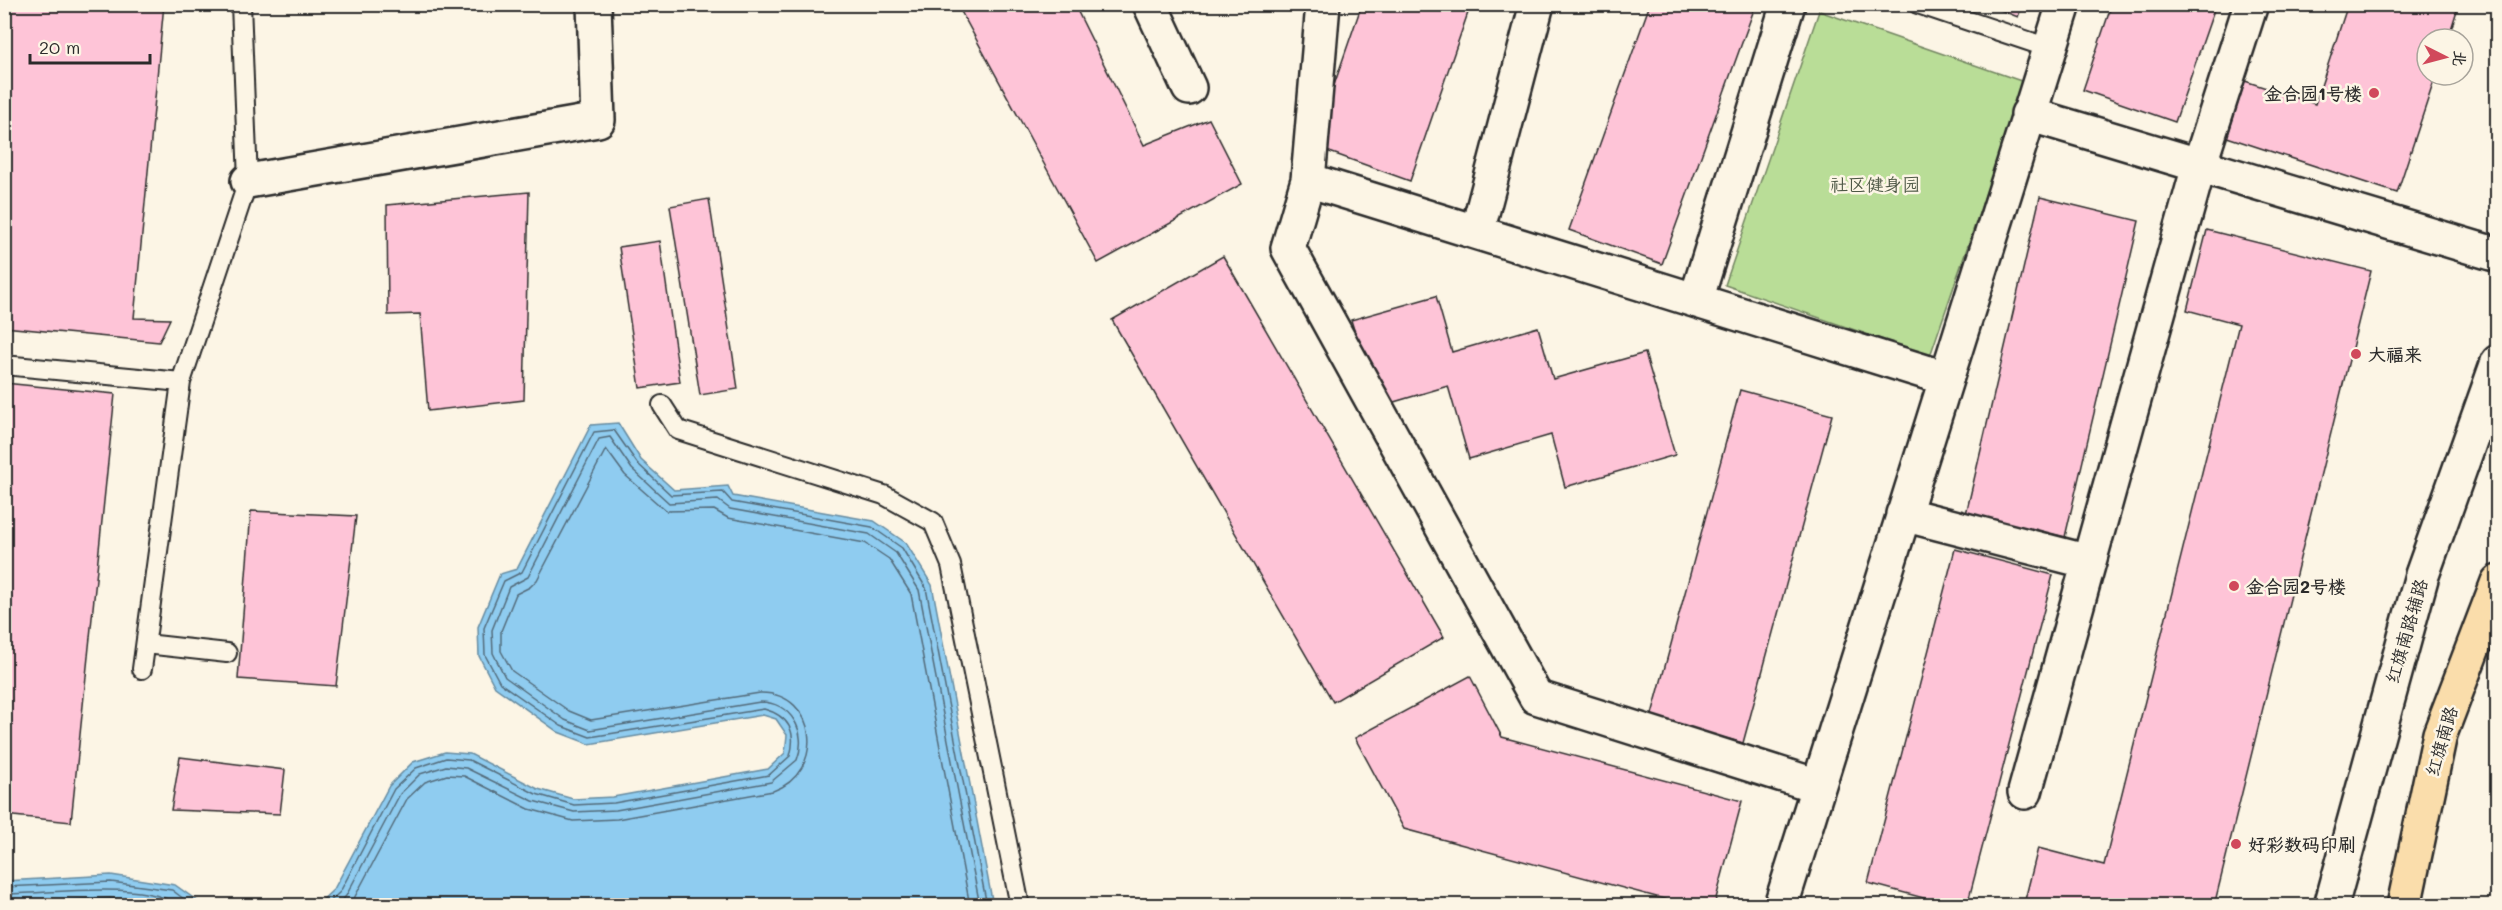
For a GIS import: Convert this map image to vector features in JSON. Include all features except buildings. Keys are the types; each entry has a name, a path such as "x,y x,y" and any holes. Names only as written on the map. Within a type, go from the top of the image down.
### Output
{"highway":[{"name":"红旗南路","path":"2404,906 2440,734 2498,582"}],"street":[{"path":"248,181 598,120 594,4"},
{"path":"1150,4 1189,88"},
{"path":"1323,4 1308,180 1288,248 1536,698 1818,786"},
{"path":"1477,232 1537,4"},
{"path":"1696,300 1788,4"},
{"path":"1782,902 2064,4"},
{"path":"2025,792 2199,166 2251,4"},
{"path":"2028,114 2498,255"},
{"path":"1308,180 1945,378"},
{"name":"红旗南路辅路","path":"2331,906 2422,575 2498,362"},
{"path":"1903,514 2089,562"}],"lane":[{"path":"142,669 180,382 248,181 242,4"},
{"path":"1918,4 2049,48"},
{"path":"4,365 180,382"},
{"path":"662,405 678,430 884,495 933,522 951,565 1020,906"},
{"path":"146,644 227,653"}],"green space":[{"name":"社区健身园","path":"1819,11 2024,82 1930,356 1725,285"}],"water":[{"path":"618,423 641,460 674,490 728,486 733,496 874,521 906,543 932,585 993,905 317,905 334,889 389,786 413,762 445,752 470,754 538,789 573,799 613,797 768,769 785,753 787,735 776,719 763,715 589,744 558,732 495,687 479,656 478,627 500,574 517,569 591,425"},
{"path":"111,875 175,885 203,905 5,905 5,881"}],"place":[{"name":"金合园1号楼","path":"2374,93"},
{"name":"大福来","path":"2356,354"},
{"name":"金合园2号楼","path":"2234,586"},
{"name":"好彩数码印刷","path":"2236,844"}]}
